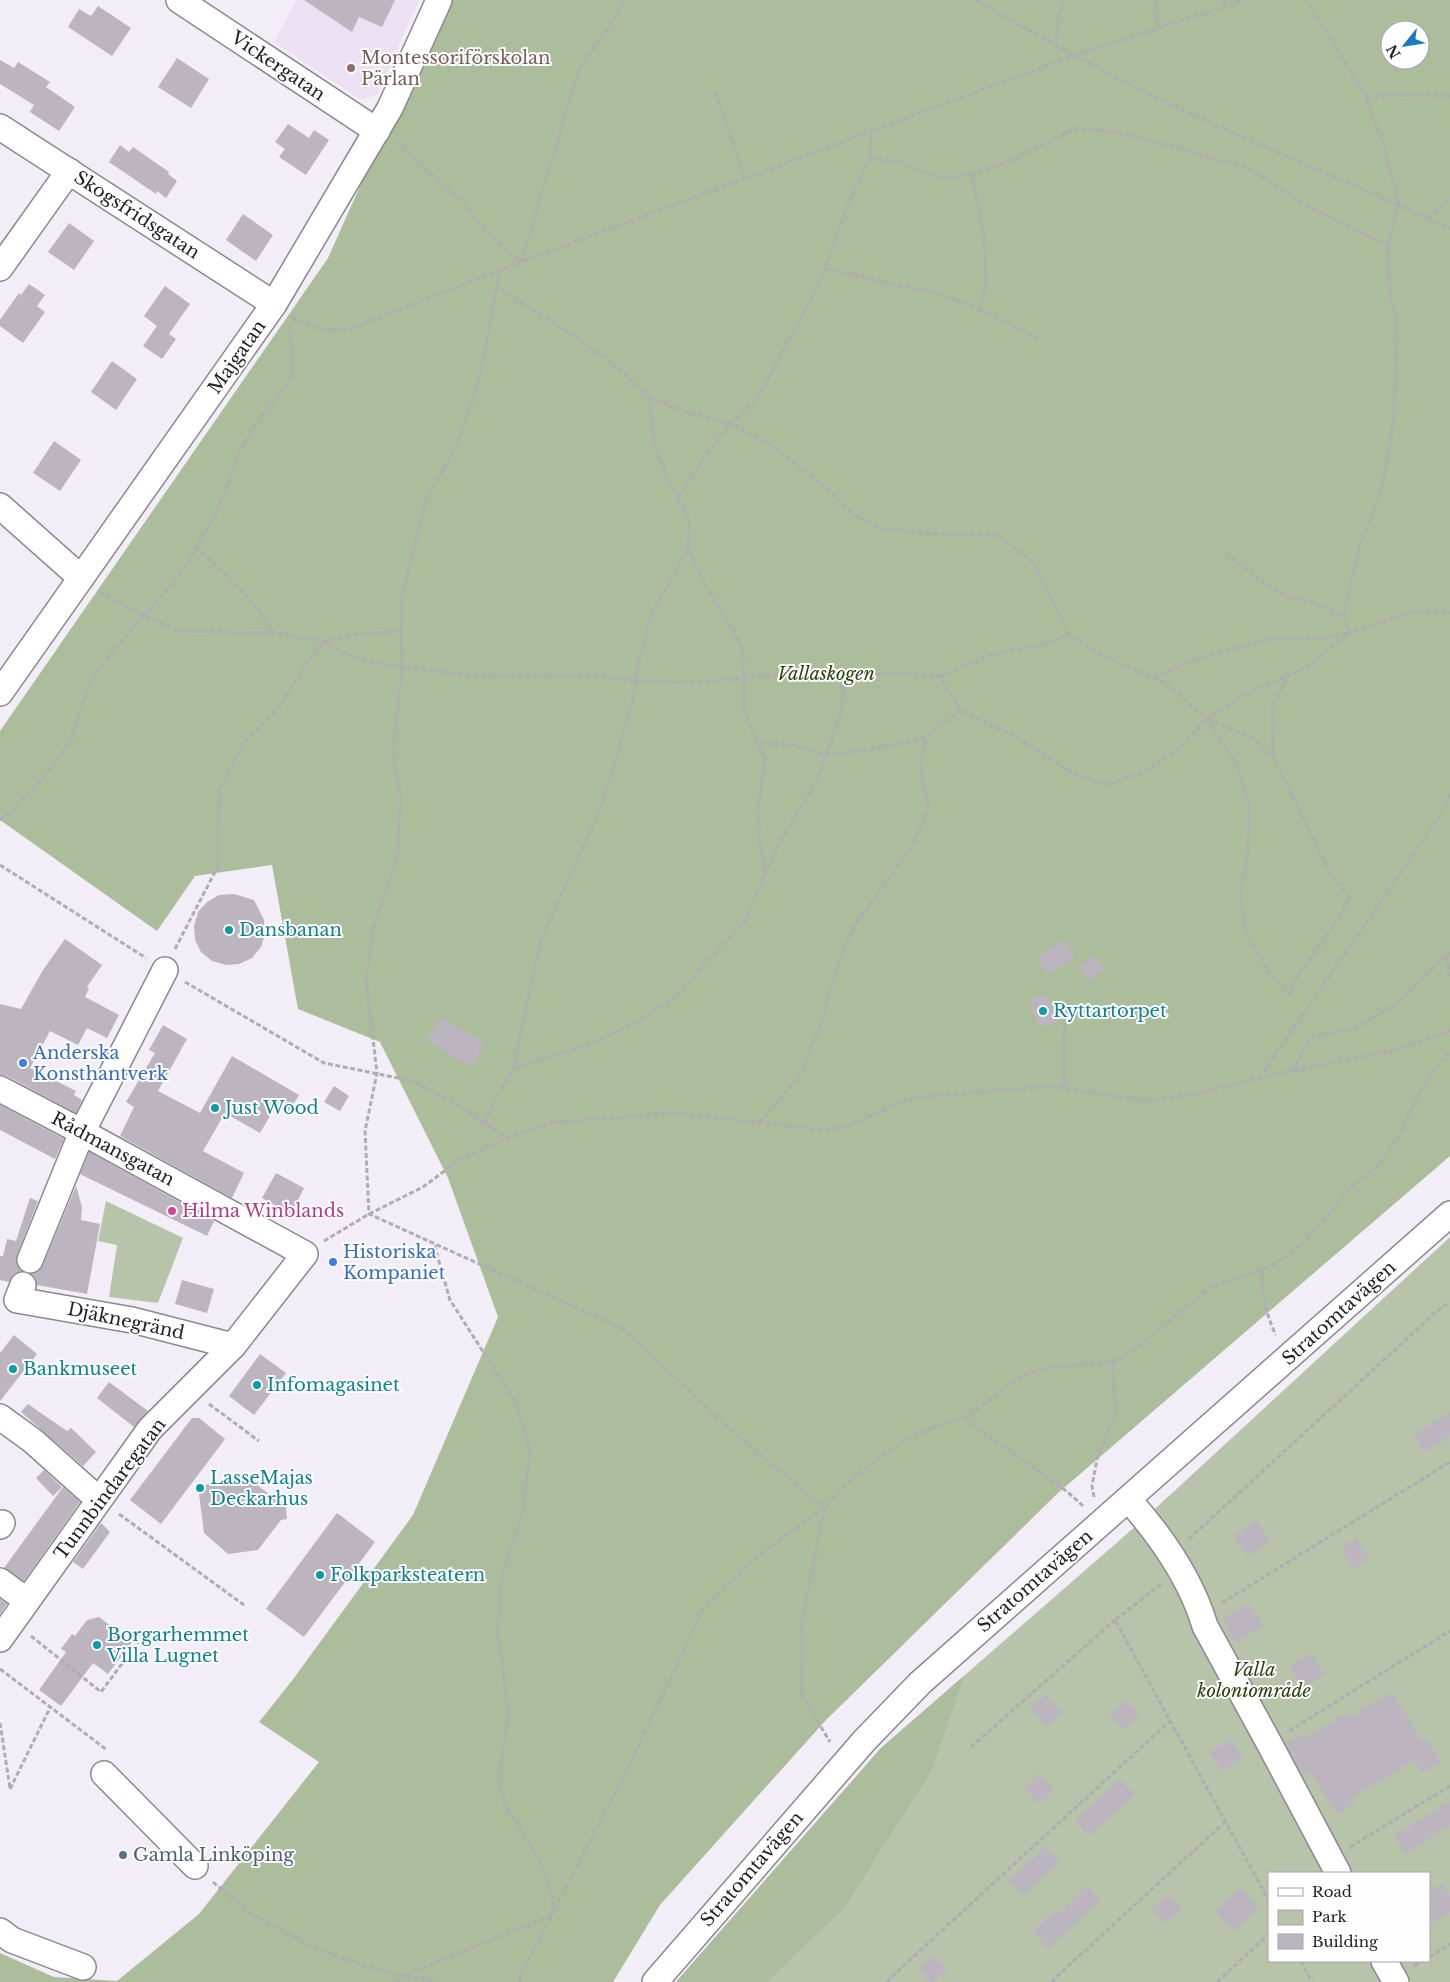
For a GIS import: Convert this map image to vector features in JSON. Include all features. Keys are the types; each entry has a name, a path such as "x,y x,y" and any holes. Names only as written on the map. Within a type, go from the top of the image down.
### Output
{"street":[{"name":"Vickergatan","path":"179,0 386,136"},
{"name":"Majgatan","path":"0,693 88,584 386,136 390,108 439,0"},
{"name":"Skogsfridsgatan","path":"0,127 274,304"},
{"path":"0,268 69,171"},
{"path":"0,506 88,584"},
{"path":"30,1260 82,1132 165,970"},
{"name":"Rådmansgatan","path":"0,1089 305,1254"},
{"name":"Stratomtavägen","path":"655,1982 843,1764 920,1683 1450,1214"},
{"name":"Tunnbindaregatan","path":"6,1630 150,1430 233,1346 305,1254"},
{"name":"Djäknegränd","path":"20,1293 233,1346"},
{"path":"0,1417 33,1440 99,1500"},
{"path":"1128,1499 1145,1518 1176,1562 1202,1615 1205,1626 1270,1743 1334,1866"},
{"path":"0,1581 27,1601"},
{"path":"108,1763 194,1866"},
{"path":"0,1931 12,1940 83,1967"},
{"path":"1385,1962 1396,1982"}],"path":[{"path":"521,262 579,70 618,13 624,0"},
{"path":"976,0 1073,56 1210,123 1399,204 1450,229"},
{"path":"1056,47 1059,15 1064,0"},
{"path":"1156,0 1158,28"},
{"path":"1223,0 1227,6"},
{"path":"1227,6 1228,0"},
{"path":"0,820 46,775 71,739 91,680 182,572 218,510 241,449 264,412 284,390 292,374 290,317 322,330 347,330 521,262 1073,56 1245,0"},
{"path":"1307,0 1366,97 1384,146 1399,204 1388,246 1390,293 1397,324 1394,417 1382,487 1359,548 1343,616 1349,633"},
{"path":"715,92 745,178"},
{"path":"1366,97 1389,95 1450,96"},
{"path":"870,158 903,163 941,178 972,174 1013,160 1076,128 1126,134 1248,168 1307,206 1388,246"},
{"path":"678,499 705,456 730,424 756,401 819,284 854,190 870,158 871,132"},
{"path":"386,136 464,203 490,236 521,262"},
{"path":"972,174 984,236 986,285 980,309"},
{"path":"1428,218 1450,198"},
{"path":"825,269 940,294 980,309 1042,340"},
{"path":"369,1214 365,1131 378,1073 366,980 374,926 397,861 401,797 395,770 394,745 402,668 402,596 426,499 456,449 479,382 500,270"},
{"path":"497,287 583,342 620,369 649,397 683,411 730,424 767,442 828,489 854,515 884,529 918,533 997,535 1034,563 1069,635 1104,656 1166,683 1206,719 1238,766 1249,806 1248,852 1240,895 1246,932 1268,971 1291,996 1295,980 1343,912 1349,898 1330,873 1273,756 1251,737 1206,719"},
{"path":"485,1123 494,1101 514,1068 541,940 603,802 623,737 638,664 651,615 688,550 689,520 668,480 654,441 649,397"},
{"path":"196,547 224,573 266,619 274,634"},
{"path":"688,550 704,583 742,647 744,712 765,758 758,811 760,844 766,876"},
{"path":"1226,553 1260,580 1286,596 1315,603 1343,616"},
{"path":"88,584 144,616 178,631 274,634 324,641 350,635 401,631"},
{"path":"1153,678 1215,653 1272,639 1316,639 1349,633 1406,614 1450,614"},
{"path":"940,677 960,710 1018,738 1069,771 1106,785 1148,771 1182,745 1206,719 1242,696 1308,666 1349,633"},
{"path":"324,641 340,651 364,661 402,668 420,668 478,677 591,675 636,681 689,683 794,672 844,677 896,673 940,677 989,655 1040,645 1069,635"},
{"path":"165,970 218,866 219,791 243,744 280,706 303,669 324,641"},
{"path":"1273,756 1273,704 1289,674"},
{"path":"514,1068 585,1046 630,1025 669,1002 744,922 778,846 818,781 841,714 844,677"},
{"path":"759,744 788,744 827,755 880,748 928,737 960,710"},
{"path":"760,1123 801,1073 823,1018 838,964 854,926 909,852 929,809 920,766 928,737"},
{"path":"1259,1078 1436,822 1450,794"},
{"path":"0,865 165,970 324,1063 413,1081 454,1103 507,1138"},
{"path":"1292,1071 1312,1037 1354,1029 1399,1002 1450,952"},
{"path":"1446,956 1450,976"},
{"path":"1064,1088 1064,1038 1067,1004"},
{"path":"305,1254 369,1214 423,1187 458,1160 507,1138 550,1123 672,1113 825,1130 851,1125 895,1104 921,1097 1048,1086 1147,1101 1194,1094 1259,1078 1394,1050 1450,1031"},
{"path":"520,1982 520,1976 628,1768 702,1611 759,1555 824,1508 852,1479 904,1440 965,1418 1022,1376 1046,1368 1112,1362 1133,1351 1209,1288 1273,1265 1304,1243 1351,1187 1376,1167 1399,1136 1422,1087 1450,1050"},
{"path":"369,1214 623,1329 738,1436 824,1508"},
{"path":"434,1243 450,1300 514,1400 530,1449 522,1516 502,1578 501,1587 497,1633 503,1666 508,1714 499,1780 505,1804 539,1860 553,1896 553,1915"},
{"path":"1262,1268 1262,1294 1268,1320 1287,1359"},
{"path":"971,1747 1115,1620 1437,1310 1445,1305 1450,1305"},
{"path":"1101,1523 1092,1486 1097,1459 1116,1412 1112,1362"},
{"path":"190,1389 259,1441"},
{"path":"965,1418 987,1437 1079,1502 1101,1523"},
{"path":"1202,1615 1450,1462"},
{"path":"99,1500 244,1605"},
{"path":"824,1508 802,1622 802,1695 843,1764"},
{"path":"1115,1620 1268,1899"},
{"path":"6,1630 101,1692 138,1642"},
{"path":"1270,1743 1450,1631"},
{"path":"0,1669 50,1708 108,1763"},
{"path":"0,1723 10,1789 50,1708"},
{"path":"886,1982 1171,1720"},
{"path":"0,1753 5,1757"},
{"path":"1334,1866 1450,1786"},
{"path":"1051,1982 1225,1822"},
{"path":"194,1866 247,1912 319,1950 384,1972 437,1982"},
{"path":"396,1982 402,1976 553,1915"},
{"path":"1217,1982 1268,1935"},
{"path":"1430,1956 1450,1944"},
{"path":"1302,1962 1312,1982"}],"shaded area":[{"name":"Montessoriförskolan Pärlan","path":"296,0 419,0 377,95 361,100 274,42"}],"green space":[{"name":"Vallaskogen","path":"443,0 1450,0 1450,1156 1058,1493 826,1720 660,1905 613,1982 0,1982 0,1953 54,1977 117,1981 199,1914 319,1762 259,1722 291,1682 413,1515 498,1317 448,1178 380,1042 298,1009 272,865 195,876 157,931 0,820 0,731 328,258"},
{"path":"106,1201 183,1238 158,1303 109,1297 117,1245 98,1241"},
{"name":"Valla koloniområde","path":"1450,1237 1450,1982 676,1982 881,1748 1145,1518"},
{"path":"964,1676 932,1770 844,1908 767,1982 676,1982 881,1748"}],"building":[{"path":"304,0 395,0 382,27 359,17 352,32"},
{"path":"98,6 131,28 112,56 68,27 79,9 91,16"},
{"path":"177,58 209,79 191,108 158,87"},
{"path":"0,60 14,68 18,62 50,82 46,87 75,107 59,131 30,112 34,105 0,84"},
{"path":"288,124 309,138 314,130 329,140 306,175 279,157 285,149 275,142"},
{"path":"120,145 129,152 133,147 169,172 168,174 177,181 166,198 157,191 156,194 109,162"},
{"path":"243,214 273,235 256,261 226,240"},
{"path":"69,223 94,241 74,270 48,252"},
{"path":"29,284 45,295 37,306 45,312 23,343 0,326 0,320 19,293 21,295"},
{"path":"165,286 190,304 169,334 176,339 162,359 143,346 157,326 144,316"},
{"path":"112,361 137,379 116,410 91,392"},
{"path":"54,441 81,460 60,491 33,473"},
{"name":"Dansbanan","path":"234,894 254,900 264,920 265,934 261,947 252,958 239,964 226,965 212,961 201,952 195,940 194,926 198,912 207,902 219,895"},
{"path":"65,939 102,965 87,987 89,988 85,997 119,1015 107,1038 87,1028 78,1045 50,1031 30,1068 76,1091 74,1095 82,1100 76,1113 7,1076 0,1075 0,1004 21,1009 43,970"},
{"path":"1062,939 1075,957 1048,975 1037,958"},
{"path":"1094,955 1105,970 1089,981 1078,967"},
{"name":"Ryttartorpet","path":"1047,994 1058,1023 1039,1027 1029,1000"},
{"path":"441,1017 485,1043 471,1067 427,1041"},
{"path":"163,1025 187,1039 158,1091 200,1113 232,1056 299,1095 289,1111 277,1104 260,1133 225,1113 203,1151 244,1173 232,1198 120,1136 134,1107 126,1102 155,1053 149,1050"},
{"path":"334,1086 349,1096 340,1111 324,1102"},
{"path":"0,1105 64,1139 55,1159 0,1130"},
{"path":"89,1152 214,1221 207,1236 80,1174"},
{"path":"276,1173 304,1188 291,1214 262,1198"},
{"path":"76,1186 82,1207 81,1220 100,1224 87,1294 37,1285 32,1274 38,1272 43,1265"},
{"path":"30,1198 38,1201 17,1255 16,1262 21,1271 14,1274 9,1282 0,1280 0,1256 3,1256 7,1239 16,1241"},
{"path":"182,1280 214,1289 207,1313 175,1304"},
{"name":"Bankmuseet","path":"14,1335 37,1354 0,1401 0,1353"},
{"name":"Infomagasinet","path":"260,1354 286,1373 254,1415 229,1396"},
{"path":"109,1382 148,1411 134,1427 97,1398"},
{"path":"28,1404 67,1431 71,1428 96,1452 83,1466 21,1412"},
{"path":"1450,1412 1450,1436 1424,1452 1413,1434"},
{"path":"192,1418 199,1418 225,1439 161,1524 130,1500"},
{"path":"44,1470 62,1487 53,1496 36,1478"},
{"path":"248,1478 278,1501 285,1500 287,1519 281,1520 258,1550 228,1554 204,1533 198,1486"},
{"path":"63,1487 80,1502 24,1581 4,1568"},
{"name":"Folkparksteatern","path":"337,1513 375,1542 304,1637 266,1609"},
{"path":"1257,1521 1270,1542 1247,1557 1234,1535"},
{"path":"101,1523 110,1532 83,1569 73,1562"},
{"path":"1356,1538 1369,1559 1353,1569 1343,1553 1343,1546"},
{"path":"0,1599 7,1604 0,1614"},
{"path":"1249,1603 1263,1626 1236,1643 1222,1620"},
{"name":"Borgarhemmet Villa Lugnet","path":"99,1617 132,1642 108,1674 93,1663 61,1706 39,1690 66,1652 61,1649 72,1634 75,1636 87,1620"},
{"path":"1312,1654 1325,1675 1302,1688 1289,1667"},
{"path":"1392,1692 1423,1742 1427,1739 1441,1762 1422,1773 1414,1760 1352,1798 1355,1803 1337,1814 1310,1772 1303,1776 1286,1744 1302,1734 1305,1738 1346,1713 1349,1718"},
{"path":"1045,1694 1062,1712 1047,1727 1030,1708"},
{"path":"1126,1700 1140,1715 1124,1730 1110,1715"},
{"path":"1230,1739 1243,1758 1222,1771 1209,1752"},
{"path":"1039,1774 1054,1790 1039,1804 1024,1788"},
{"path":"1120,1779 1135,1794 1089,1836 1075,1821"},
{"path":"1450,1801 1450,1826 1405,1854 1394,1836"},
{"path":"1045,1847 1060,1862 1024,1895 1009,1880"},
{"path":"1442,1883 1450,1896 1450,1912 1430,1924 1430,1890"},
{"path":"1087,1886 1100,1901 1048,1949 1033,1932 1055,1911 1058,1914"},
{"path":"1240,1888 1259,1908 1234,1932 1215,1911"},
{"path":"1168,1894 1182,1909 1165,1924 1151,1909"},
{"path":"934,1955 948,1969 934,1982 931,1982 919,1969"}],"place":[{"name":"Montessoriförskolan Pärlan","path":"351,68"},
{"name":"Dansbanan","path":"229,930"},
{"name":"Ryttartorpet","path":"1043,1011"},
{"name":"Anderska Konsthantverk","path":"23,1063"},
{"name":"Just Wood","path":"215,1108"},
{"name":"Hilma Winblands","path":"172,1211"},
{"name":"Historiska Kompaniet","path":"333,1262"},
{"name":"Bankmuseet","path":"13,1369"},
{"name":"Infomagasinet","path":"257,1385"},
{"name":"LasseMajas Deckarhus","path":"200,1488"},
{"name":"Folkparksteatern","path":"320,1575"},
{"name":"Borgarhemmet Villa Lugnet","path":"97,1645"},
{"name":"Gamla Linköping","path":"123,1855"}]}
